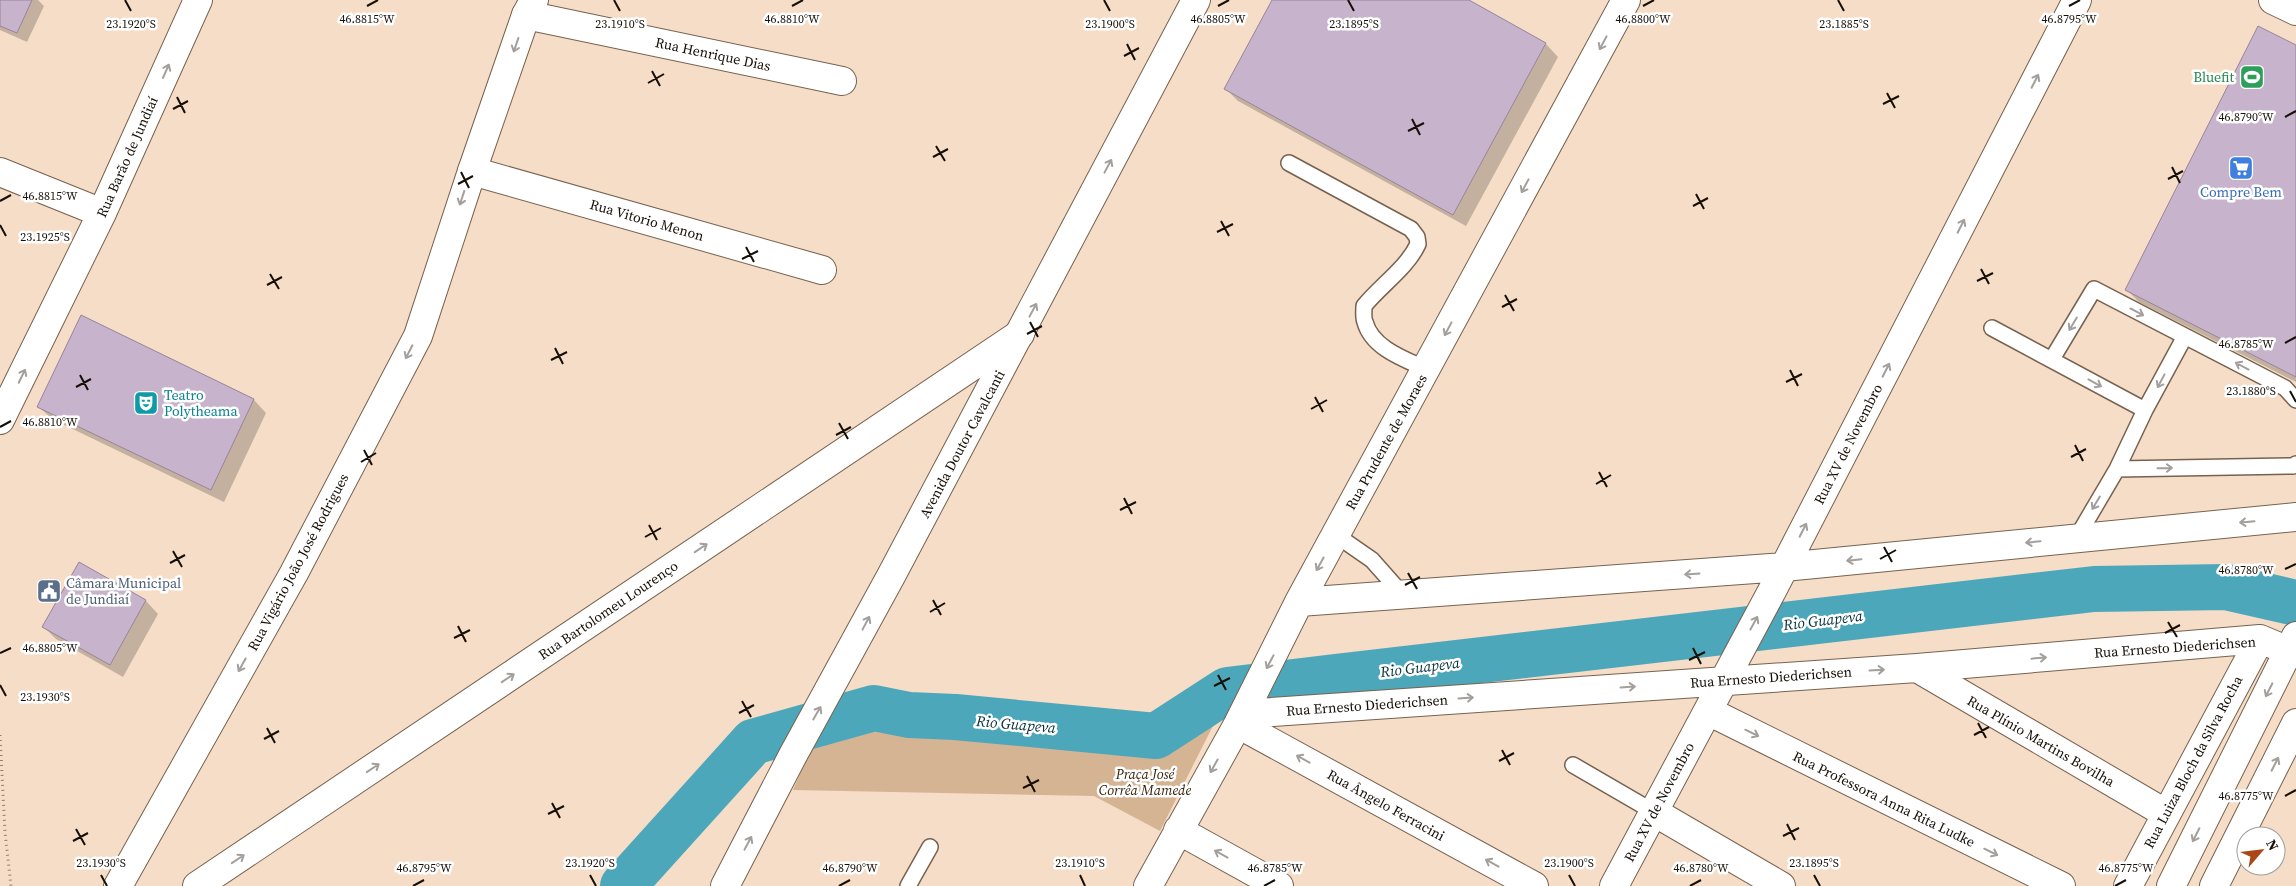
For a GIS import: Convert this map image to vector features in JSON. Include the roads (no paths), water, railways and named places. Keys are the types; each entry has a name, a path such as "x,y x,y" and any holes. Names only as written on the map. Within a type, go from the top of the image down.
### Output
{"street":[{"name":"Rua Barão de Jundiaí","path":"0,420 102,213 198,0"},
{"name":"Avenida Doutor Cavalcanti","path":"725,886 1196,0"},
{"name":"Rua Prudente de Moraes","path":"1148,886 1287,630 1299,602 1626,0"},
{"name":"Rua XV de Novembro","path":"1614,886 1779,578 2077,0"},
{"path":"2273,0 2296,11"},
{"name":"Rua Henrique Dias","path":"530,8 842,81"},
{"name":"Rua Vigário João José Rodrigues","path":"118,886 294,573 418,336 472,171 530,8"},
{"name":"Rua Vitorio Menon","path":"472,171 822,270"},
{"path":"0,172 102,213"},
{"name":"Rua Bartolomeu Lourenço","path":"197,886 1020,334"},
{"path":"1299,602 1403,594 1779,578 2076,537 2296,517"},
{"name":"Rua Ernesto Diederichsen","path":"1244,710 1730,669 1916,668 2260,639 2293,647"},
{"name":"Rua Luiza Bloch da Silva Rocha","path":"2128,886 2165,813 2260,639"},
{"path":"2171,886 2293,647"},
{"name":"Rua Plínio Martins Bovilha","path":"1916,668 2165,813"},
{"name":"Rua Ângelo Ferracini","path":"1244,710 1534,886"},
{"name":"Rua Professora Anna Rita Ludke","path":"1708,711 2061,886"},
{"path":"2214,886 2296,724"},
{"path":"1654,812 1781,886"},
{"path":"1178,830 1279,886"}],"lane":[{"path":"1289,164 1411,230 1417,237 1418,244 1414,252 1364,306 1365,322 1376,341 1394,354 1426,369"},
{"path":"2052,359 2094,289 2184,338 2285,388 2296,400"},
{"path":"1992,328 2145,410"},
{"path":"2076,537 2117,469 2145,410 2184,338"},
{"path":"2117,469 2292,466 2296,464"},
{"path":"1336,535 1372,560 1403,594"},
{"path":"1573,765 1654,812"},
{"path":"908,886 930,847"}],"waterway":[{"name":"Rio Guapeva","path":"623,886 753,742 874,708 909,715 955,717 1156,736 1227,690 1335,677 2094,589 2226,587 2296,603"}],"place":[{"name":"Bluefit","path":"2252,77"},
{"name":"Compre Bem","path":"2241,168"},
{"name":"Teatro Polytheama","path":"146,403"},
{"name":"Câmara Municipal de Jundiaí","path":"49,591"}],"park label":[{"name":"Praça José Corrêa Mamede","path":"1145,782"}]}
